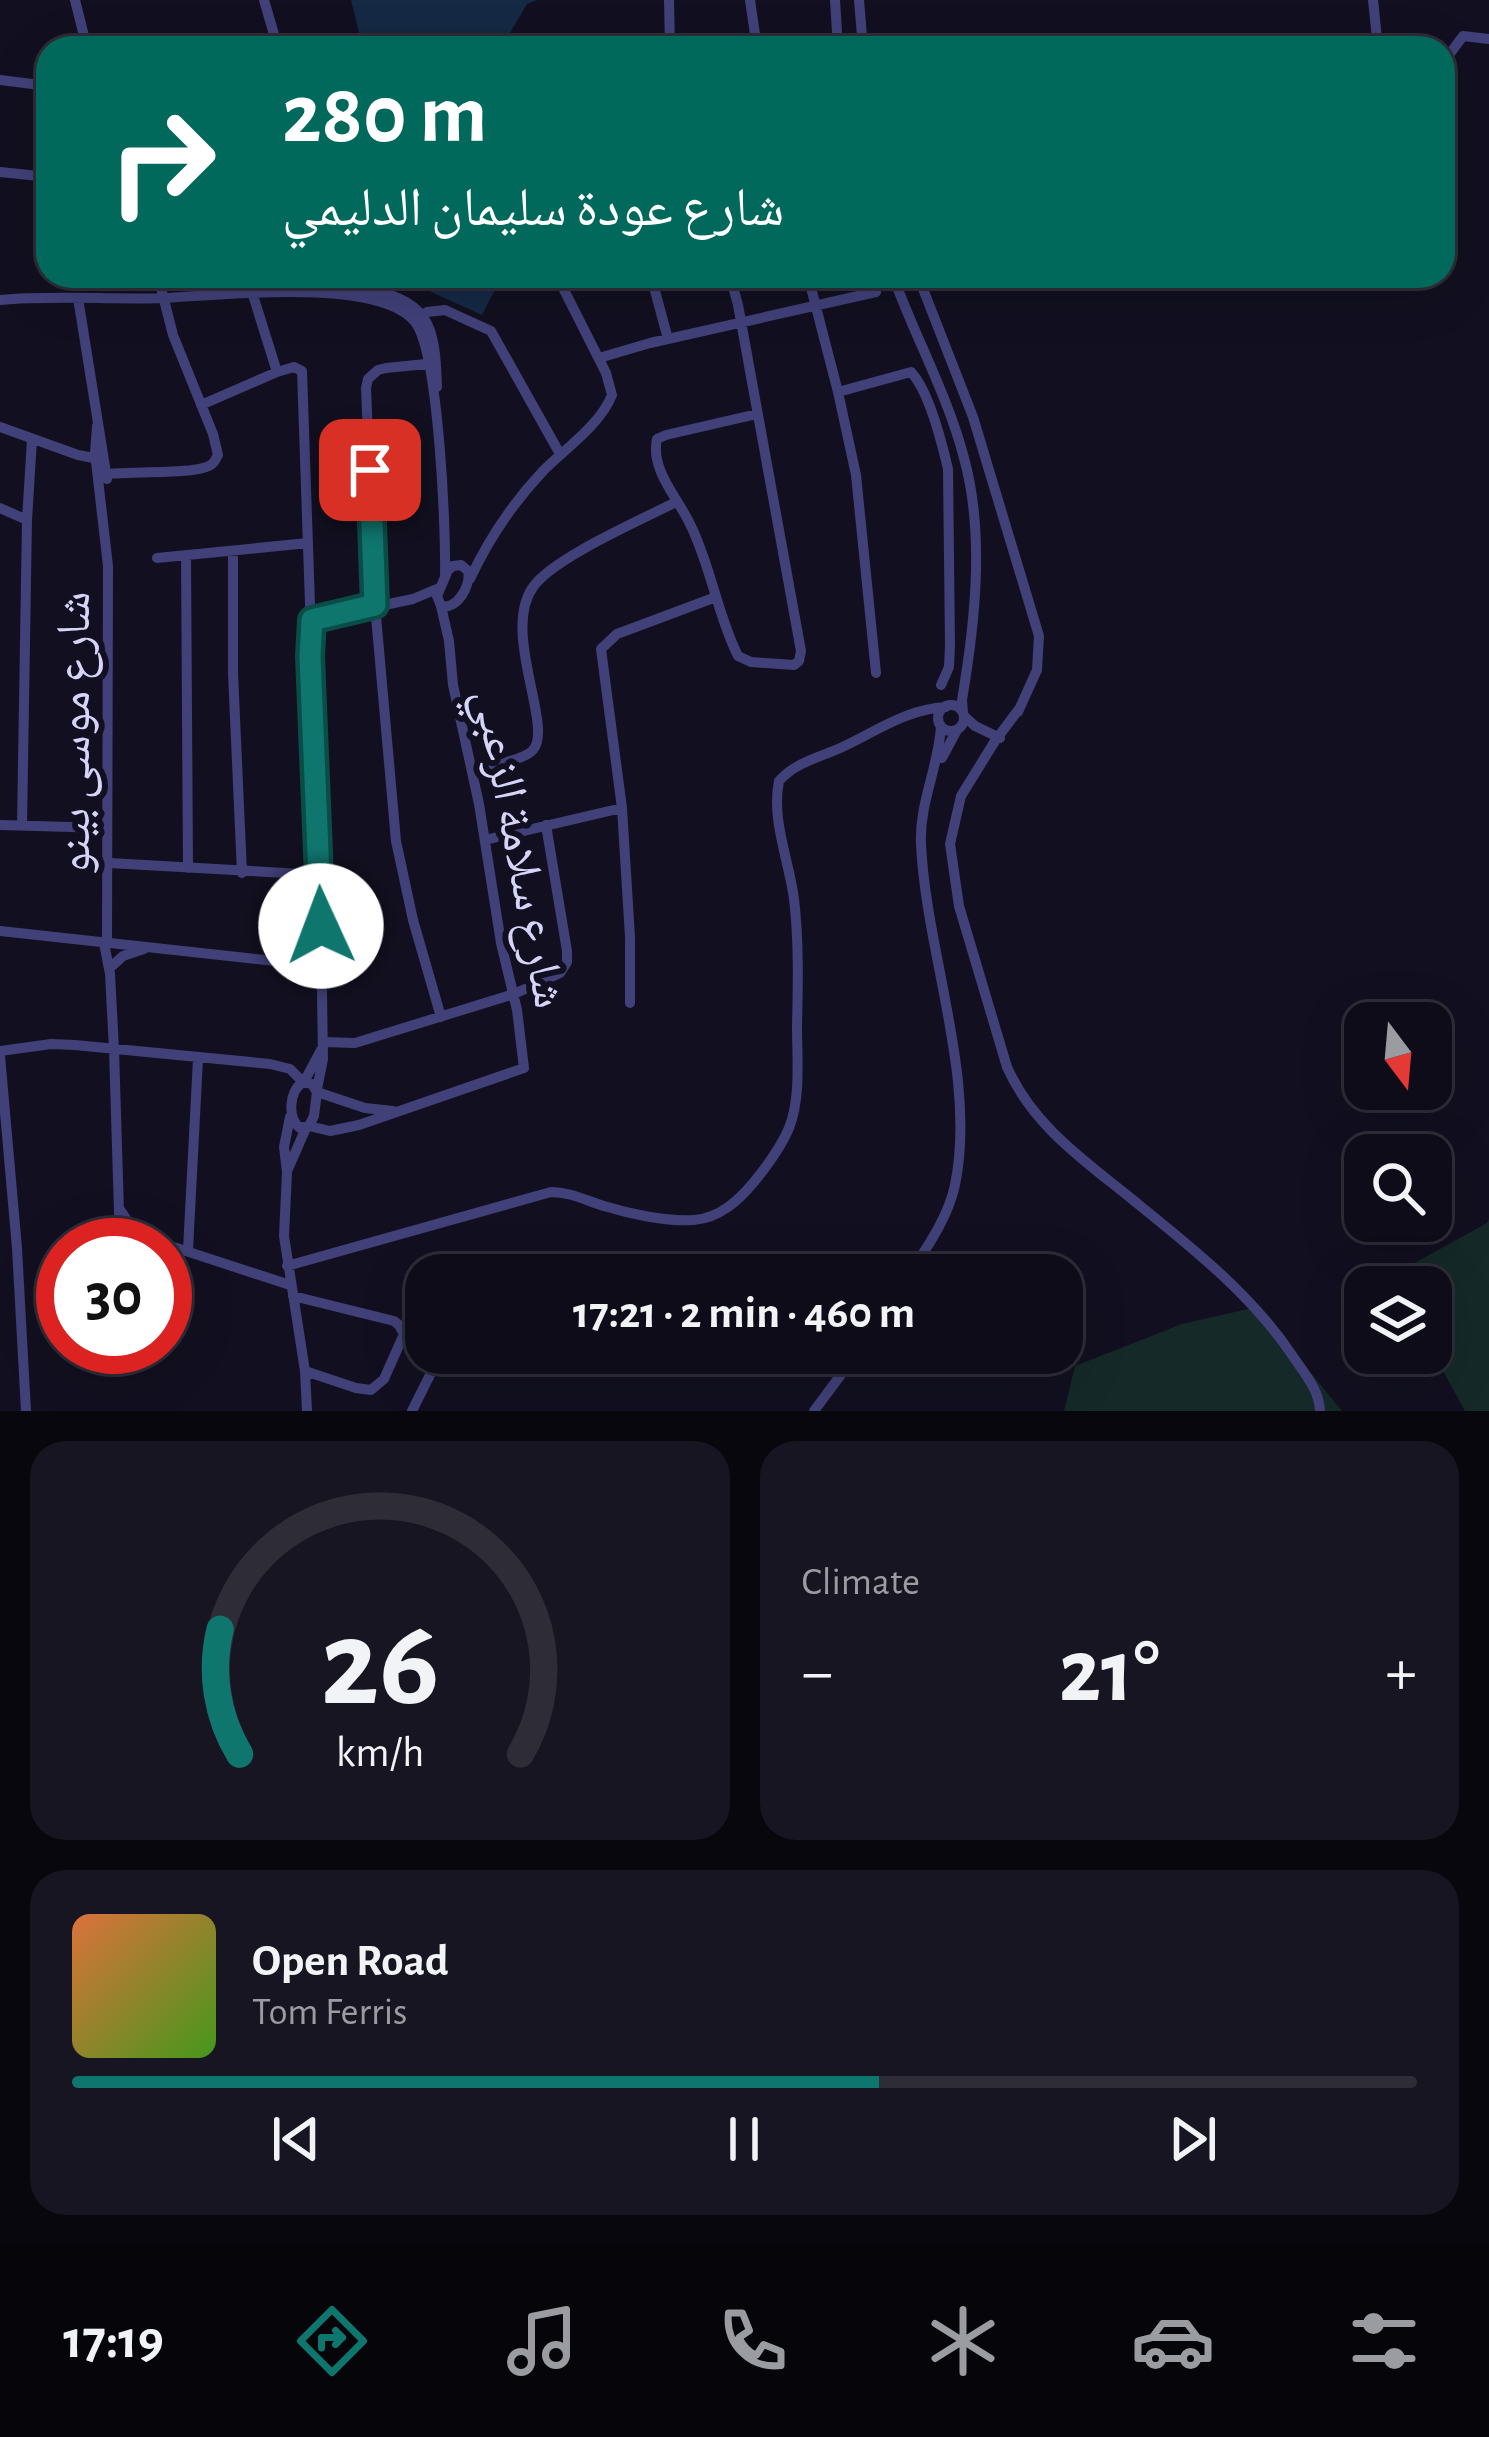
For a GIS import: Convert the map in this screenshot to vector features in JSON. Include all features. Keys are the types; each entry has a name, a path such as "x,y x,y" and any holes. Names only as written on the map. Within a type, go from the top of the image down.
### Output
{"street":[{"path":"75,0 84,36"},
{"path":"264,0 274,36"},
{"path":"668,0 670,36"},
{"path":"750,0 755,36"},
{"path":"835,0 837,36"},
{"path":"1373,0 1377,36"},
{"path":"860,1 861,36"},
{"path":"1455,47 1463,36 1489,39"},
{"path":"0,80 36,84"},
{"path":"0,172 36,176"},
{"path":"103,478 201,469 213,463 218,449 173,335 161,288"},
{"path":"250,288 277,373"},
{"path":"309,291 324,288"},
{"path":"0,300 163,298 324,288"},
{"path":"353,288 418,318"},
{"path":"360,288 408,303 418,318 432,364 446,548 442,582"},
{"path":"312,620 413,598 442,582 450,568 482,552 515,503 599,416 610,401 610,384 563,288"},
{"path":"654,288 668,339"},
{"path":"733,288 793,594 801,651 797,663 777,666 742,659 735,651 692,528 656,458 657,440 666,434 757,414"},
{"path":"811,288 858,490 876,673"},
{"path":"897,288 952,422 973,507 975,553 961,722 945,748 930,794 923,855"},
{"path":"923,288 973,417 1039,636 1037,670 1017,716 956,812 950,844 956,891 981,985 1016,1086 1054,1135 1213,1268 1272,1325 1333,1411"},
{"path":"599,358 876,292"},
{"name":"شارع موسى بينو","path":"78,298 103,478 109,653 107,943 119,1218"},
{"path":"418,318 432,310 445,310 491,331 560,454"},
{"path":"432,364 379,370 367,382 375,605 396,841 441,1017"},
{"path":"201,405 277,373 298,367 304,375 322,1074 314,1116 287,1172"},
{"path":"838,392 911,372 920,382 944,451 949,486 950,645 949,667 941,685"},
{"path":"0,427 99,456"},
{"path":"22,825 32,439"},
{"path":"472,771 530,754 537,744 521,637 522,612 531,590 565,560 676,502"},
{"path":"0,508 27,520"},
{"path":"157,558 308,543"},
{"path":"446,548 470,579"},
{"path":"233,550 242,873"},
{"name":"شارع سلامة الزعبي","path":"449,641 456,603 482,552"},
{"path":"186,556 188,868"},
{"name":"شارع سلامة الزعبي","path":"397,1111 524,1068 449,641 436,596 442,582"},
{"path":"630,1003 622,808 602,649 617,634 716,597"},
{"path":"413,598 448,608 456,603"},
{"path":"923,1254 938,1231 955,1187 960,1116 921,846 924,802 939,746 939,716 966,665"},
{"path":"287,1266 551,1192 637,1213 693,1220 734,1204 777,1150 793,1111 796,937 777,806 779,781 804,762 921,710 958,707 961,722"},
{"path":"892,721 922,716 948,731 961,722"},
{"path":"961,722 999,740"},
{"path":"485,840 622,808"},
{"path":"0,825 107,828"},
{"path":"322,1045 355,1043 441,1017 514,994 560,973 567,962 546,825"},
{"path":"109,863 320,875"},
{"path":"0,932 320,966"},
{"path":"111,970 123,956 153,947"},
{"path":"26,1411 17,1248 4,1168 0,1054 51,1044 270,1064 290,1069 317,1090 365,1108 397,1111"},
{"path":"322,1045 304,1082 293,1093 296,1126 344,1129 397,1111"},
{"path":"190,1218 198,1059"},
{"path":"270,1064 293,1093"},
{"path":"292,1115 284,1148 283,1216 307,1411"},
{"path":"118,1203 125,1218"},
{"path":"192,1252 291,1290 400,1324 404,1334 384,1378 371,1390 305,1371"},
{"path":"412,1411 430,1374"},
{"path":"814,1411 841,1374"},
{"path":"1319,1395 1321,1411"}],"green space":[{"path":"1489,1219 1489,1411 1465,1411 1445,1374 1452,1374 1452,1266 1409,1266"},
{"path":"1257,1307 1342,1411 1064,1411 1073,1374 1083,1374 1083,1363 1182,1324"}],"water":[{"path":"351,0 537,0 527,4 508,36 360,36"},
{"path":"422,288 496,288 482,315"}],"route":[{"path":"321,926 312,620 375,605 370,470"}]}
